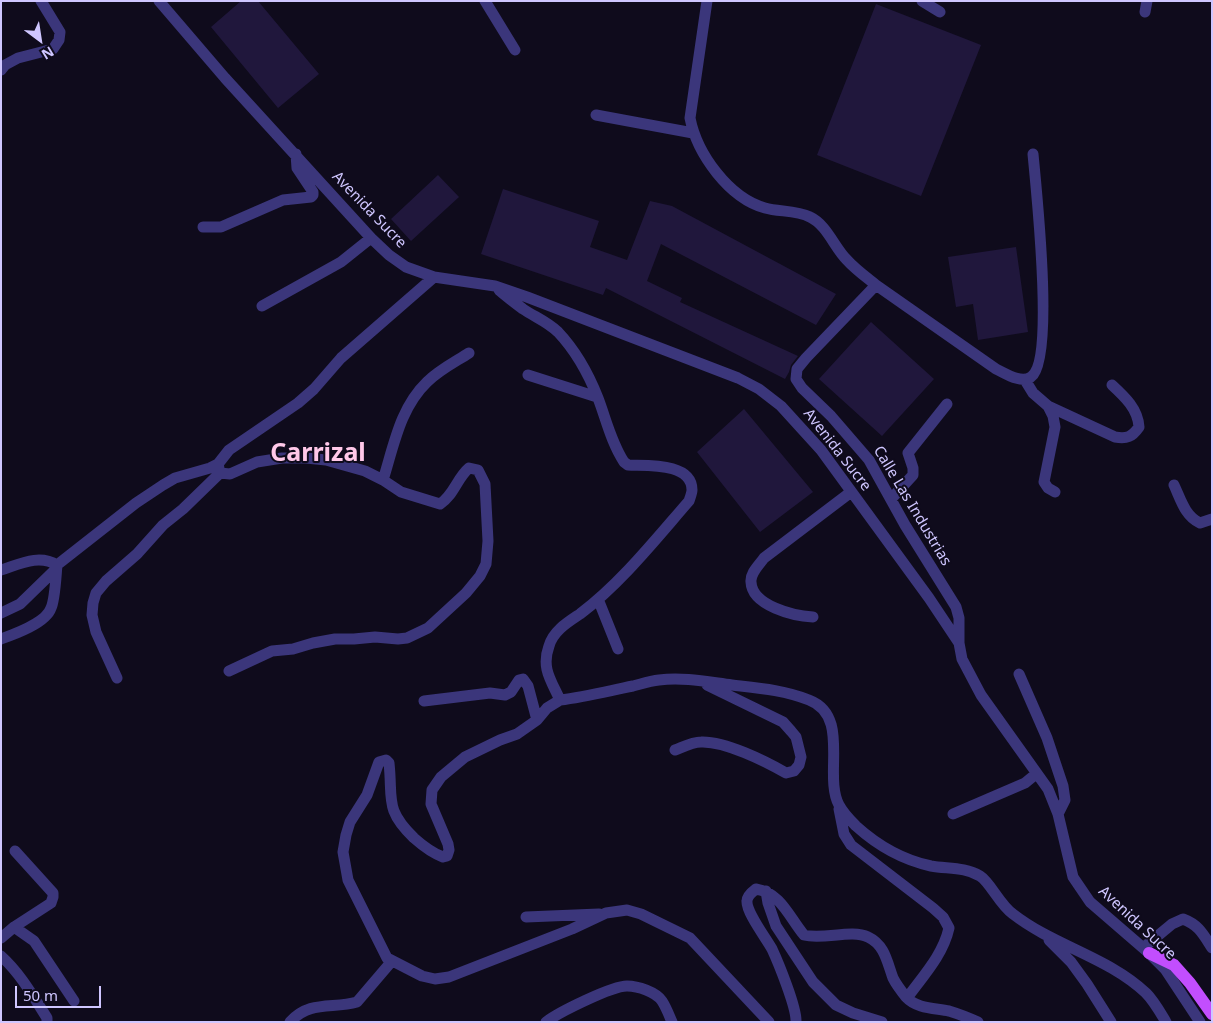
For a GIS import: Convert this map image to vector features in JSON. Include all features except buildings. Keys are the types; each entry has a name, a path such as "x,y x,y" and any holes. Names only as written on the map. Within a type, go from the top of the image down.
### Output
{"main road":[{"path":"1146,950 1174,965 1190,983 1212,1014"}],"street":[{"path":"1,70 5,65 18,58 52,49 59,40 60,32 41,1"},
{"name":"Avenida Sucre","path":"159,1 225,78 371,238 389,255 406,267 434,277 495,286 604,325 738,378 760,389 781,406 821,450 929,598 958,643 962,659 981,695 1048,789 1058,814 1073,877 1090,902 1146,950 1165,969 1200,1022"},
{"path":"485,1 514,50"},
{"path":"706,1 690,118 693,133 706,160 739,196 765,208 810,216 819,224 847,260 876,285 996,369 1015,378 1025,380 1032,377 1038,370 1042,338 1043,272 1033,154"},
{"path":"922,1 940,12"},
{"path":"596,115 693,133"},
{"path":"203,227 221,227 283,200 313,195 314,192 297,168 296,154"},
{"path":"262,306 341,262 371,238"},
{"path":"117,678 96,632 92,615 96,593 106,581 137,554 163,525 183,509 219,468 229,450 298,403 314,389 341,358 434,277"},
{"name":"Calle Las Industrias","path":"876,285 806,358 797,369 796,379 802,388 831,416 869,460 905,524 956,607 959,618 958,643"},
{"path":"495,286 507,298 558,332 584,368 624,462 628,465 674,468 689,481 692,490 689,502 622,576 598,599 562,626 549,644 545,660 546,670 560,700"},
{"path":"383,480 401,420 408,406 428,381 469,352"},
{"path":"528,375 597,397"},
{"path":"1025,380 1033,393 1048,406 1116,437 1126,439 1134,435 1139,427 1137,415 1125,397 1112,386"},
{"path":"892,498 914,475 908,453 948,404"},
{"path":"1048,406 1053,416 1055,427 1044,482 1048,488 1055,492"},
{"path":"1,613 20,604 57,567 136,503 175,478 210,468 219,468 230,474 257,462 282,458 306,458 326,460 365,472 383,480 401,492 440,504 446,500 462,474 469,468 478,470 485,484 488,541 486,564 480,576 466,593 428,628 407,638 335,639 293,649 272,651 229,671"},
{"path":"1174,484 1185,510 1192,520 1200,523 1212,519"},
{"path":"813,617 797,616 769,606 756,596 751,582 754,572 764,558 851,492"},
{"path":"1,570 38,559 48,560 57,567"},
{"path":"1,639 34,624 52,608 57,567"},
{"path":"598,599 618,649"},
{"path":"1019,674 1047,738 1063,786 1065,800 1058,814"},
{"path":"424,701 490,693 505,695 511,692 519,680 523,679 528,686 537,720"},
{"path":"675,750 699,742 710,742 747,753 786,773 794,771 799,766 801,757 796,737 783,722 694,679"},
{"path":"606,913 572,929 449,977 435,978 422,976 387,958 355,897 348,880 343,852 350,822 367,795 379,762 386,760 390,763 392,806 401,825 421,844 443,857 447,856 448,844 431,804 432,790 441,776 465,757 517,734 537,720 547,708 560,700 580,698 659,680 694,679 774,690 810,700 824,709 835,742 835,793 844,834 851,845 933,908 943,917 949,928 947,940 942,950 907,998"},
{"path":"953,814 1025,783 1036,774"},
{"path":"838,805 858,828 882,846 904,859 932,866 957,869 981,877 1003,906 1014,915 1043,934 1121,972 1148,994 1166,1022"},
{"path":"1,938 50,903 53,897 53,893 15,851"},
{"path":"796,1022 791,1000 772,950 749,910 747,901 749,895 756,889 766,891 774,896 783,905 804,935 811,937 840,934 866,935 876,941 886,955 894,980 907,998 916,1004 933,1010 948,1011 978,1022"},
{"path":"766,891 768,904 776,926 813,982 836,1005 853,1013 882,1022"},
{"path":"526,917 606,913 627,910 641,914 690,938 769,1022"},
{"path":"1146,950 1172,924 1183,919 1194,923 1212,948"},
{"path":"14,927 34,941 74,1001"},
{"path":"1043,934 1070,962 1087,984 1111,1022"},
{"path":"1,956 11,965 30,990 47,1018 47,1022"},
{"path":"290,1022 302,1012 315,1006 357,1002 392,961"},
{"path":"546,1022 558,1013 583,1001 626,986 644,989 662,1000 672,1022"}],"district":[{"name":"Carrizal","path":"318,454"}]}
